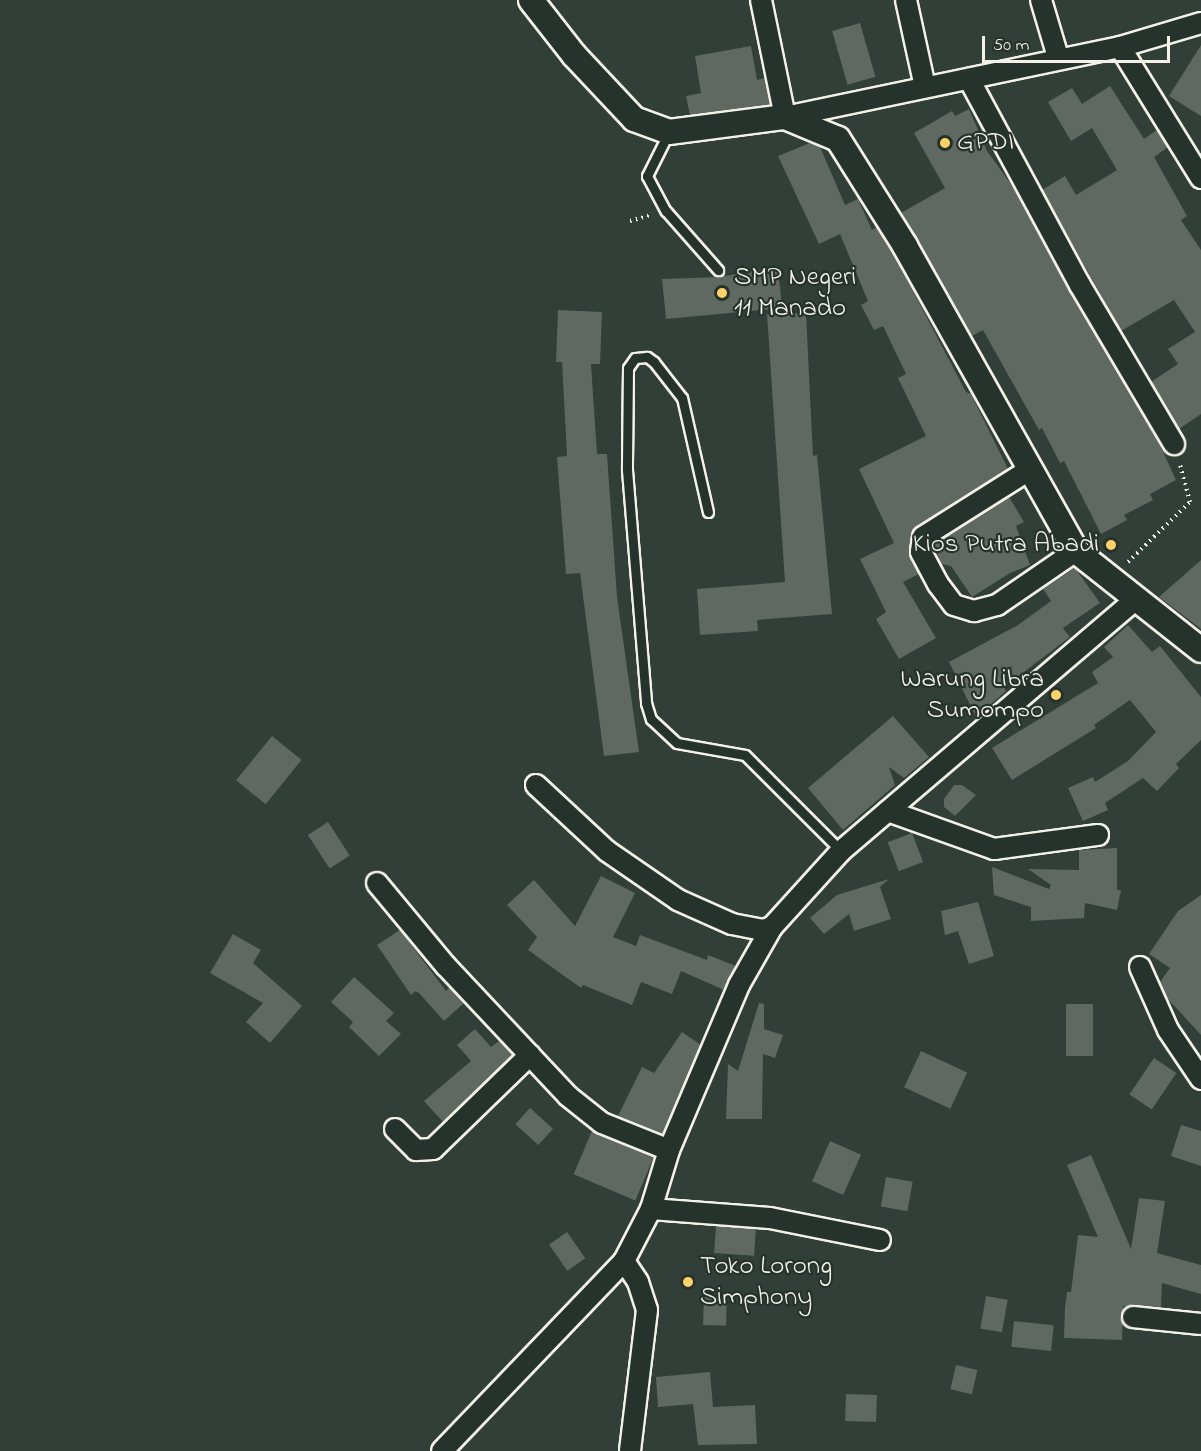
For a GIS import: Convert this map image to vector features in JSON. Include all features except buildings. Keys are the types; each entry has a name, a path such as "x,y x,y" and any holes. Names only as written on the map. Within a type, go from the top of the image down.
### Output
{"street":[{"path":"531,0 574,55 634,119 669,132 785,117 925,87 969,80 1058,57 1120,47 1201,23"},
{"path":"761,0 785,117"},
{"path":"906,0 925,87"},
{"path":"1041,0 1058,57"},
{"path":"1120,47 1198,167"},
{"path":"969,80 1080,285 1174,444"},
{"path":"785,117 838,139 904,246 1076,551 1201,650"},
{"path":"1029,470 923,537 921,552 938,584 954,605 975,611 997,605 1076,551"},
{"path":"442,1451 624,1261 651,1209 669,1150 739,985 772,927 841,851 1137,598"},
{"path":"536,785 607,851 678,900 732,924 763,930 772,927"},
{"path":"888,811 994,849 1098,835"},
{"path":"377,883 446,966 568,1096 602,1123 669,1150"},
{"path":"1140,967 1168,1030 1201,1079"},
{"path":"395,1129 416,1150 433,1149 530,1055"},
{"path":"651,1209 770,1218 880,1240"},
{"path":"624,1261 638,1282 647,1310 630,1451"},
{"path":"1133,1317 1201,1324"}],"lane":[{"path":"669,132 647,176 666,211 718,270"},
{"path":"708,512 682,398 654,362 647,357 635,358 628,368 627,380 627,470 646,704 651,719 677,743 745,755 841,851"}],"path":[{"path":"1111,578 1190,502 1174,444"}],"place":[{"name":"GPDI","path":"945,143"},
{"name":"SMP Negeri 11 Manado","path":"722,293"},
{"name":"Kios Putra Abadi","path":"1111,545"},
{"name":"Warung Libra Sumompo","path":"1056,695"},
{"name":"Toko Lorong Simphony","path":"688,1282"}]}
